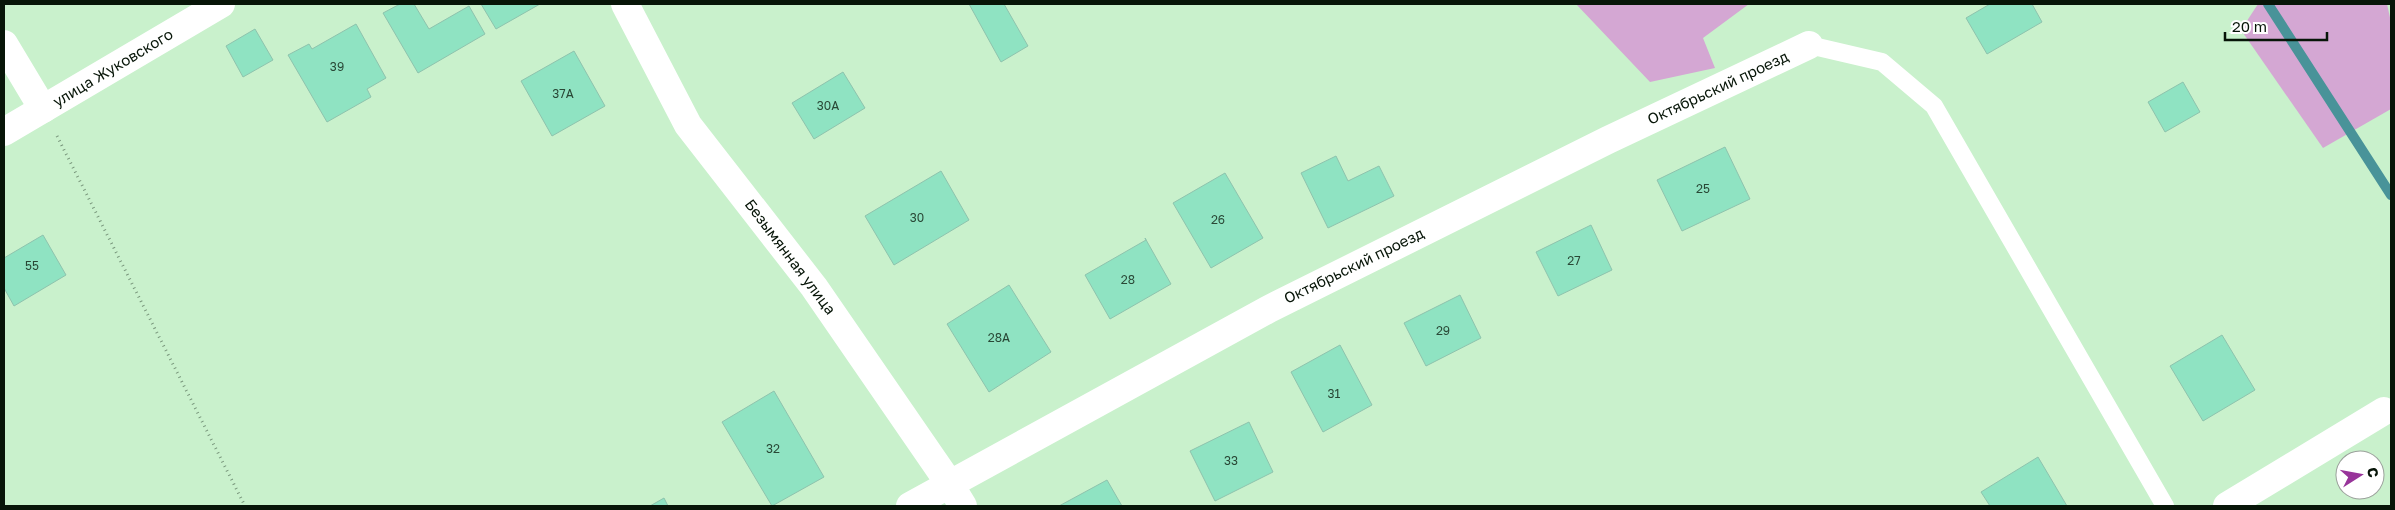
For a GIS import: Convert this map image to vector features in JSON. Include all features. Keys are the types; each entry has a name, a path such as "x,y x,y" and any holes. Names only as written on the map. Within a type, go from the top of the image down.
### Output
{"street":[{"name":"улица Жуковского","path":"4,132 221,4"},
{"name":"Безымянная улица","path":"625,4 688,125 814,287 950,483 963,506"},
{"path":"4,44 43,109"},
{"name":"Октябрьский проезд","path":"910,506 1269,309 1600,145 1809,45"},
{"path":"2227,506 2384,411"}],"lane":[{"path":"1809,45 1882,62 1934,106 2165,506"}],"path":[{"path":"43,109 245,506"}],"shaded area":[{"path":"1576,4 1749,4 1703,38 1715,68 1650,82"},
{"path":"2258,4 2387,4 2391,22 2391,109 2323,148 2241,30"}],"building":[{"path":"400,4 414,4 429,29 469,6 485,34 418,73 383,13"},
{"path":"481,4 540,4 496,29"},
{"path":"969,4 1004,4 1028,46 1001,62"},
{"path":"1990,4 2032,4 2042,22 1987,54 1966,18"},
{"path":"356,24 386,78 367,89 371,97 327,122 288,55 309,44 312,49"},
{"path":"255,29 273,60 243,77 226,46"},
{"path":"574,51 605,106 552,136 521,81"},
{"path":"843,72 865,108 814,139 792,103"},
{"path":"2183,82 2200,112 2165,132 2148,102"},
{"path":"1725,147 1750,199 1682,231 1657,180"},
{"path":"1336,156 1348,181 1379,166 1394,196 1328,228 1301,173"},
{"path":"941,171 969,220 894,265 865,216"},
{"path":"1225,173 1263,238 1211,268 1173,203"},
{"path":"1591,225 1612,270 1558,296 1536,252"},
{"path":"43,235 66,275 14,306 4,288 4,258"},
{"path":"1145,238 1171,284 1110,319 1085,275 1146,240"},
{"path":"1009,285 1051,352 989,392 947,324"},
{"path":"1460,295 1481,338 1426,366 1404,323"},
{"path":"2222,335 2255,390 2203,421 2170,366"},
{"path":"1340,345 1372,405 1323,432 1291,372"},
{"path":"774,391 824,477 772,506 722,422"},
{"path":"1249,422 1273,472 1215,501 1190,451"},
{"path":"2038,457 2067,506 1990,506 1981,492"},
{"path":"1107,480 1122,506 1059,506"},
{"path":"664,498 668,506 650,506"}],"waterway":[{"path":"2268,4 2391,195"}]}
